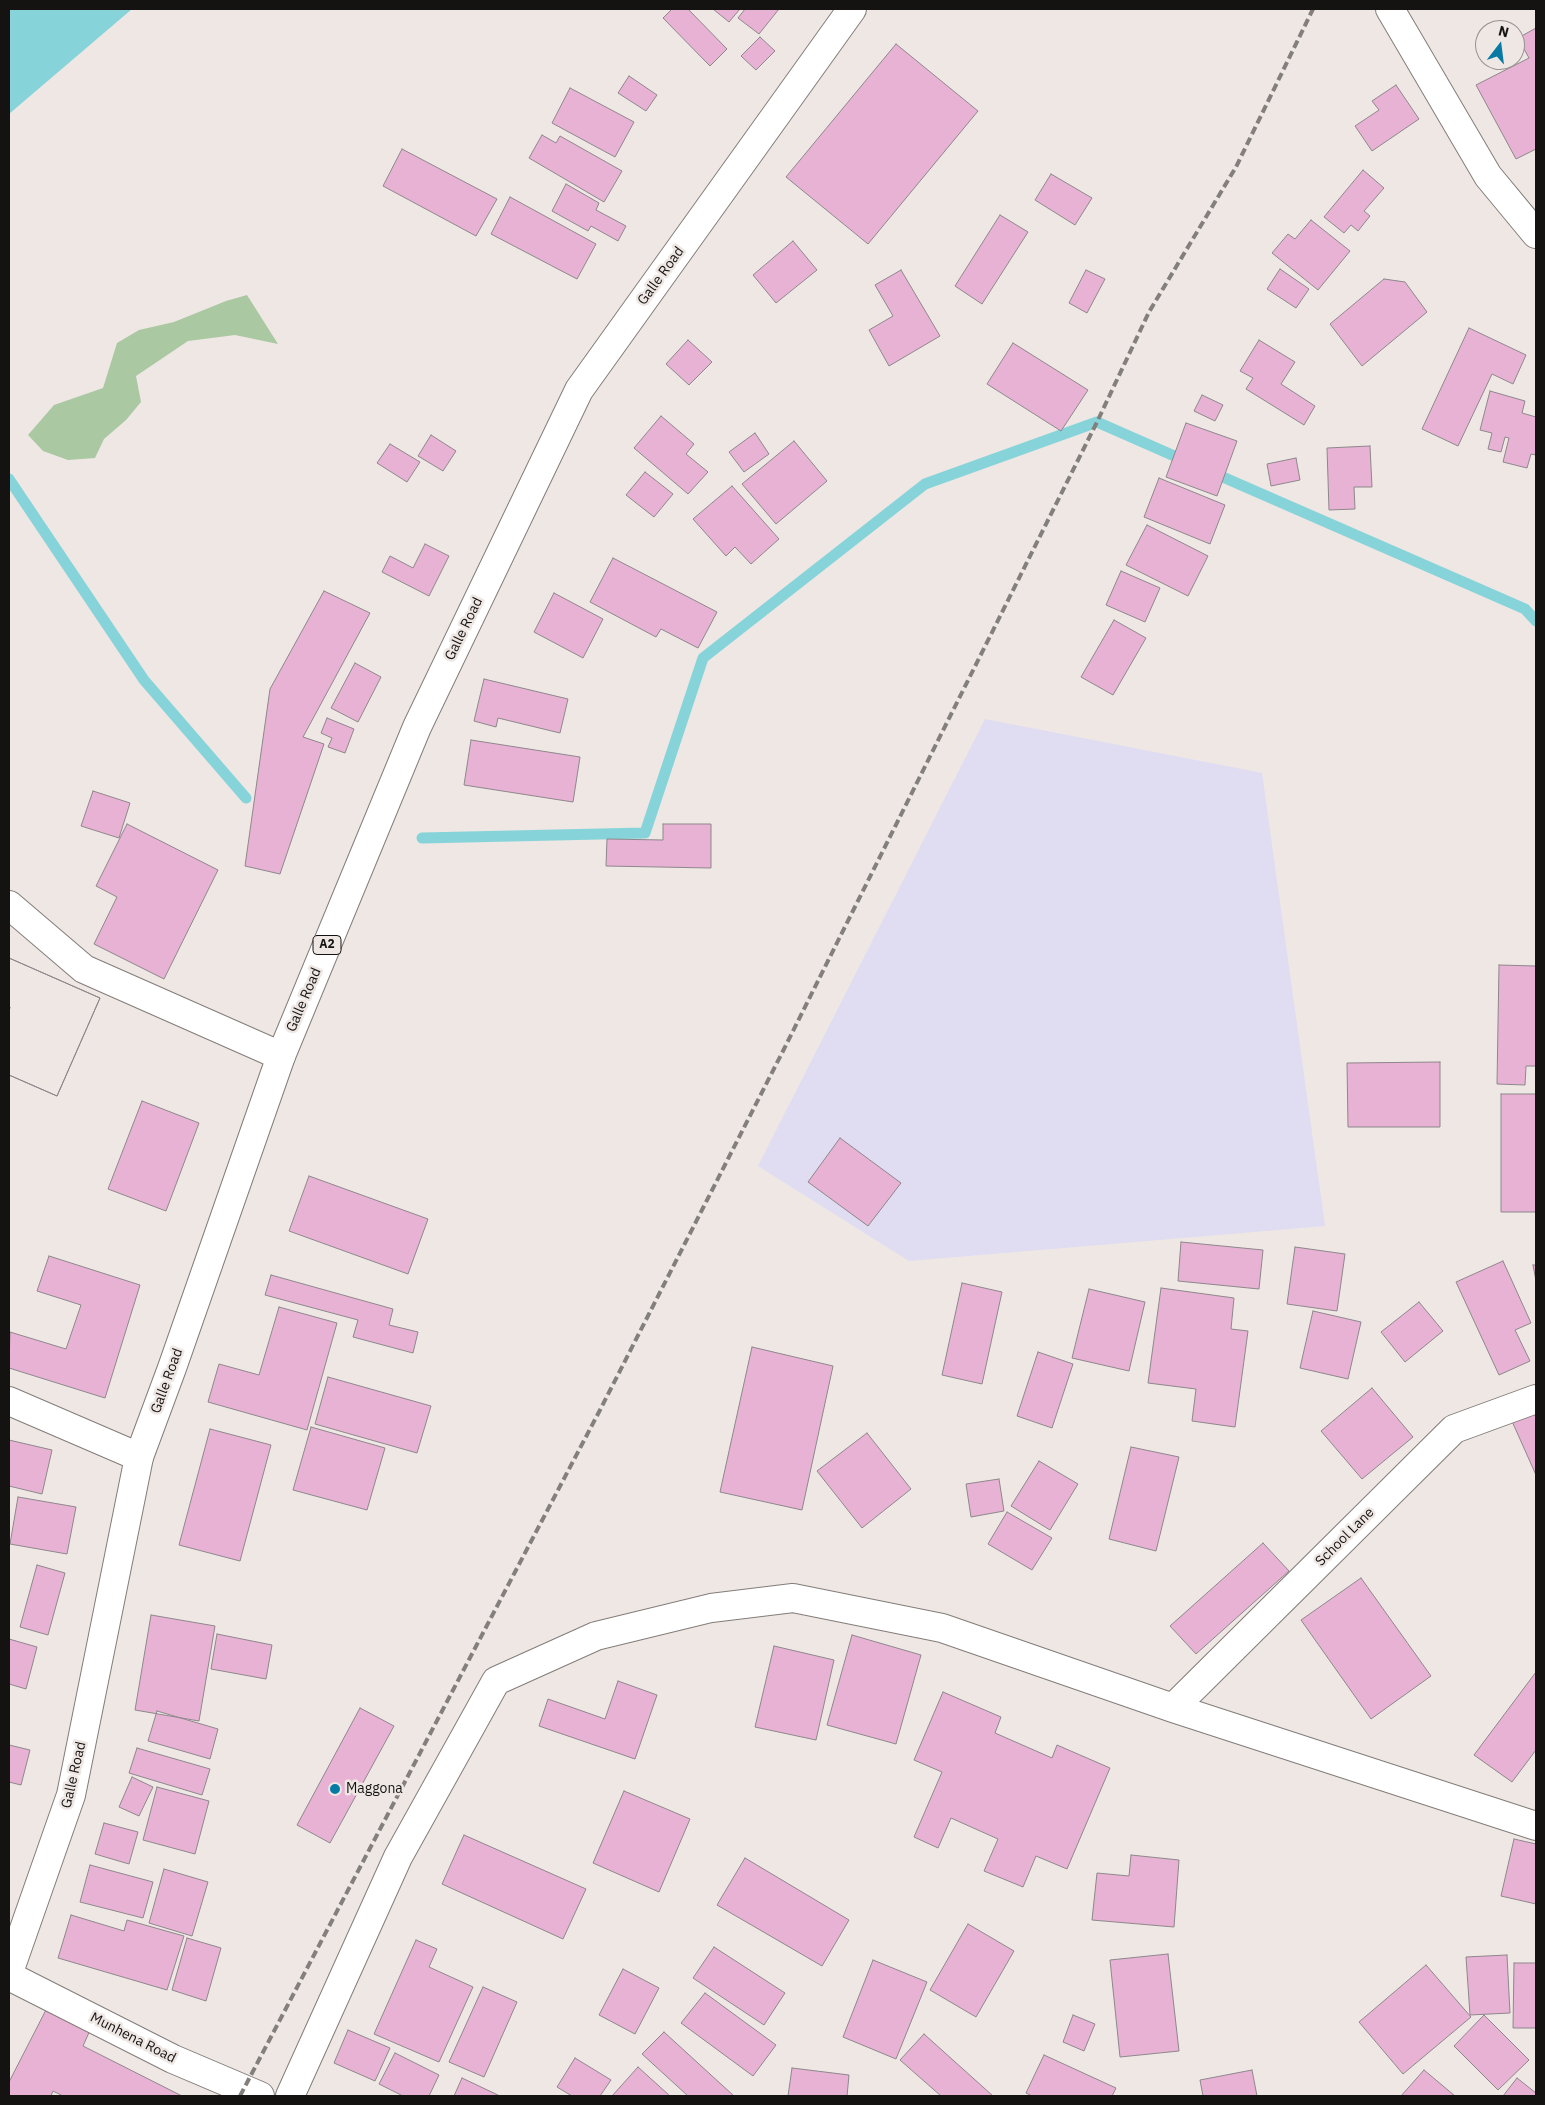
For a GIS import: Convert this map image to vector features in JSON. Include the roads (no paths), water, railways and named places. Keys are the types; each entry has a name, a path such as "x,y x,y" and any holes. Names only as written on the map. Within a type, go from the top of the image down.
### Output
{"main road":[{"name":"Galle Road","path":"9,1974 71,1795 139,1457 281,1056 417,726 579,390 852,9"},
{"path":"1390,9 1488,176 1536,234"},
{"path":"9,905 84,969 281,1056"},
{"name":"School Lane","path":"1173,1708 1454,1429 1536,1399"},
{"path":"9,1401 139,1457"},
{"path":"290,2096 398,1857 496,1681 596,1636 711,1608 793,1598 942,1628 1173,1708 1536,1826"},
{"name":"Munhena Road","path":"9,1974 173,2059 260,2096"}],"water":[{"path":"9,9 132,9 9,114"}],"waterway":[{"path":"422,838 645,833 703,658 925,484 1097,422 1188,462"},
{"path":"1209,471 1525,609 1536,621"},
{"path":"9,479 144,680 246,798"}],"railway":[{"path":"240,2096 600,1410 783,1051 1097,422 1149,312 1236,167 1313,9"}],"place":[{"name":"Maggona","path":"335,1789"}]}
